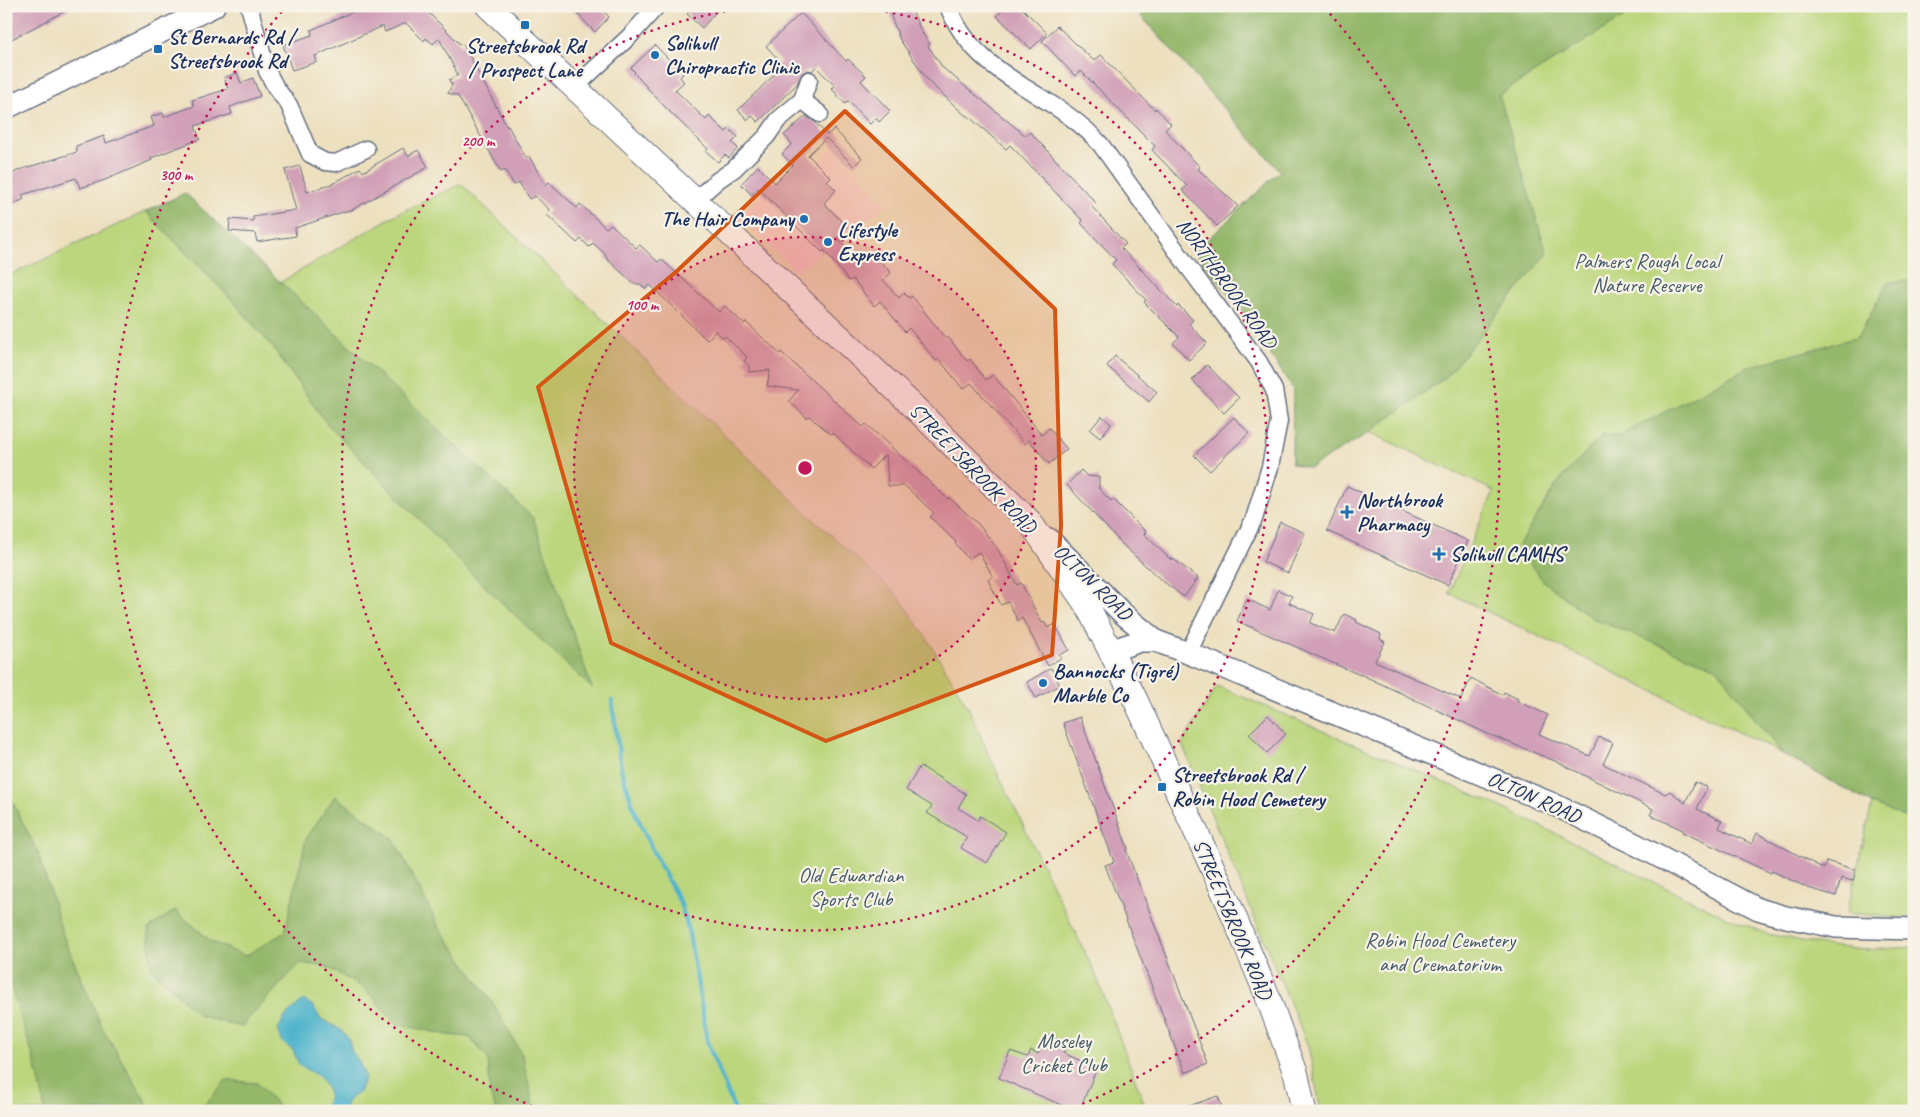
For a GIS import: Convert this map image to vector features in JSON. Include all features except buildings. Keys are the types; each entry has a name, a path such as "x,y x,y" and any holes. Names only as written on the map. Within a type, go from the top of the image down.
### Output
{"main road":[{"name":"STREETSBROOK ROAD","path":"488,6 910,403 1030,522 1088,607 1133,696 1229,904 1288,1051 1296,1074 1304,1111"}],"street":[{"path":"6,108 214,6"},
{"path":"249,6 267,71 289,106 310,154 325,162 336,162 366,149"},
{"path":"574,88 630,36 657,6"},
{"name":"NORTHBROOK ROAD","path":"948,6 959,29 976,50 996,69 1077,122 1097,140 1259,362 1274,390 1279,421 1270,467 1254,519 1188,653"},
{"path":"694,201 734,169 767,136 778,120 802,100 809,80"},
{"path":"802,100 820,114"},
{"name":"OLTON ROAD","path":"1030,522 1122,613 1156,641 1553,804 1758,909 1836,927 1914,929"},
{"name":"OLTON ROAD","path":"1110,651 1140,641 1156,641"}],"highlighted area":[{"path":"845,111 1055,309 1061,525 1052,655 826,741 611,643 538,387 677,271"}],"shaded area":[{"path":"833,147 887,205 796,271 738,217 794,164 806,176"}],"green space":[{"name":"Palmers Rough Local Nature Reserve","path":"1132,6 1914,6 1914,918 1847,913 1872,804 1781,753 1449,593 1494,491 1367,431 1310,468 1292,464 1293,389 1243,312 1195,252 1280,171"},
{"path":"1132,6 1641,6 1499,95 1547,254 1446,377 1367,434 1310,468 1292,463 1293,389 1243,312 1195,252 1280,171"},
{"path":"461,184 800,507 899,597 928,640 968,707 988,753 1096,975 1147,1111 6,1111 6,277 185,193 249,293 279,283 395,215"},
{"path":"185,193 533,518 592,688 476,578 328,425 273,348 234,302 146,212"},
{"path":"1914,281 1914,821 1872,804 1781,753 1717,668 1594,619 1544,582 1517,548 1558,482 1602,435 1620,436 1748,367 1858,337 1888,282"},
{"name":"Robin Hood Cemetery and Crematorium","path":"1217,686 1497,805 1724,916 1768,934 1822,945 1864,950 1914,947 1914,1111 1321,1111 1308,1046 1182,744"},
{"path":"6,789 38,853 64,938 102,1027 153,1111 45,1111 33,1055 15,1001 6,964"},
{"path":"335,796 393,838 439,927 493,1003 522,1055 532,1099 532,1111 496,1111 490,1094 488,1058 469,1037 448,1035 397,1024 364,988 327,967 300,963 241,1027 198,1015 151,968 148,929 175,910 212,942 245,956 285,932 306,839"},
{"path":"226,1080 257,1083 283,1111 205,1111 203,1107"}],"water":[{"path":"303,1000 312,1005 320,1018 341,1030 348,1038 352,1052 359,1061 365,1077 359,1092 349,1099 343,1111 326,1111 329,1093 320,1077 299,1065 293,1050 283,1043 278,1030 284,1018"}],"waterway":[{"path":"612,701 621,769 635,812 656,858 680,902 688,928 708,1044 735,1111"}],"place":[{"name":"Streetsbrook Rd / Prospect Lane","path":"525,25"},
{"name":"St Bernards Rd / Streetsbrook Rd","path":"158,49"},
{"name":"Solihull Chiropractic Clinic","path":"655,55"},
{"name":"The Hair Company","path":"804,219"},
{"name":"Lifestyle Express","path":"828,242"},
{"name":"Northbrook Pharmacy","path":"1347,512"},
{"name":"Solihull CAMHS","path":"1439,554"},
{"name":"Bannocks (Tigré) Marble Co","path":"1043,683"},
{"name":"Streetsbrook Rd / Robin Hood Cemetery","path":"1162,787"}],"park label":[{"name":"Old Edwardian Sports Club","path":"851,887"},
{"name":"Moseley Cricket Club","path":"1064,1053"}]}
